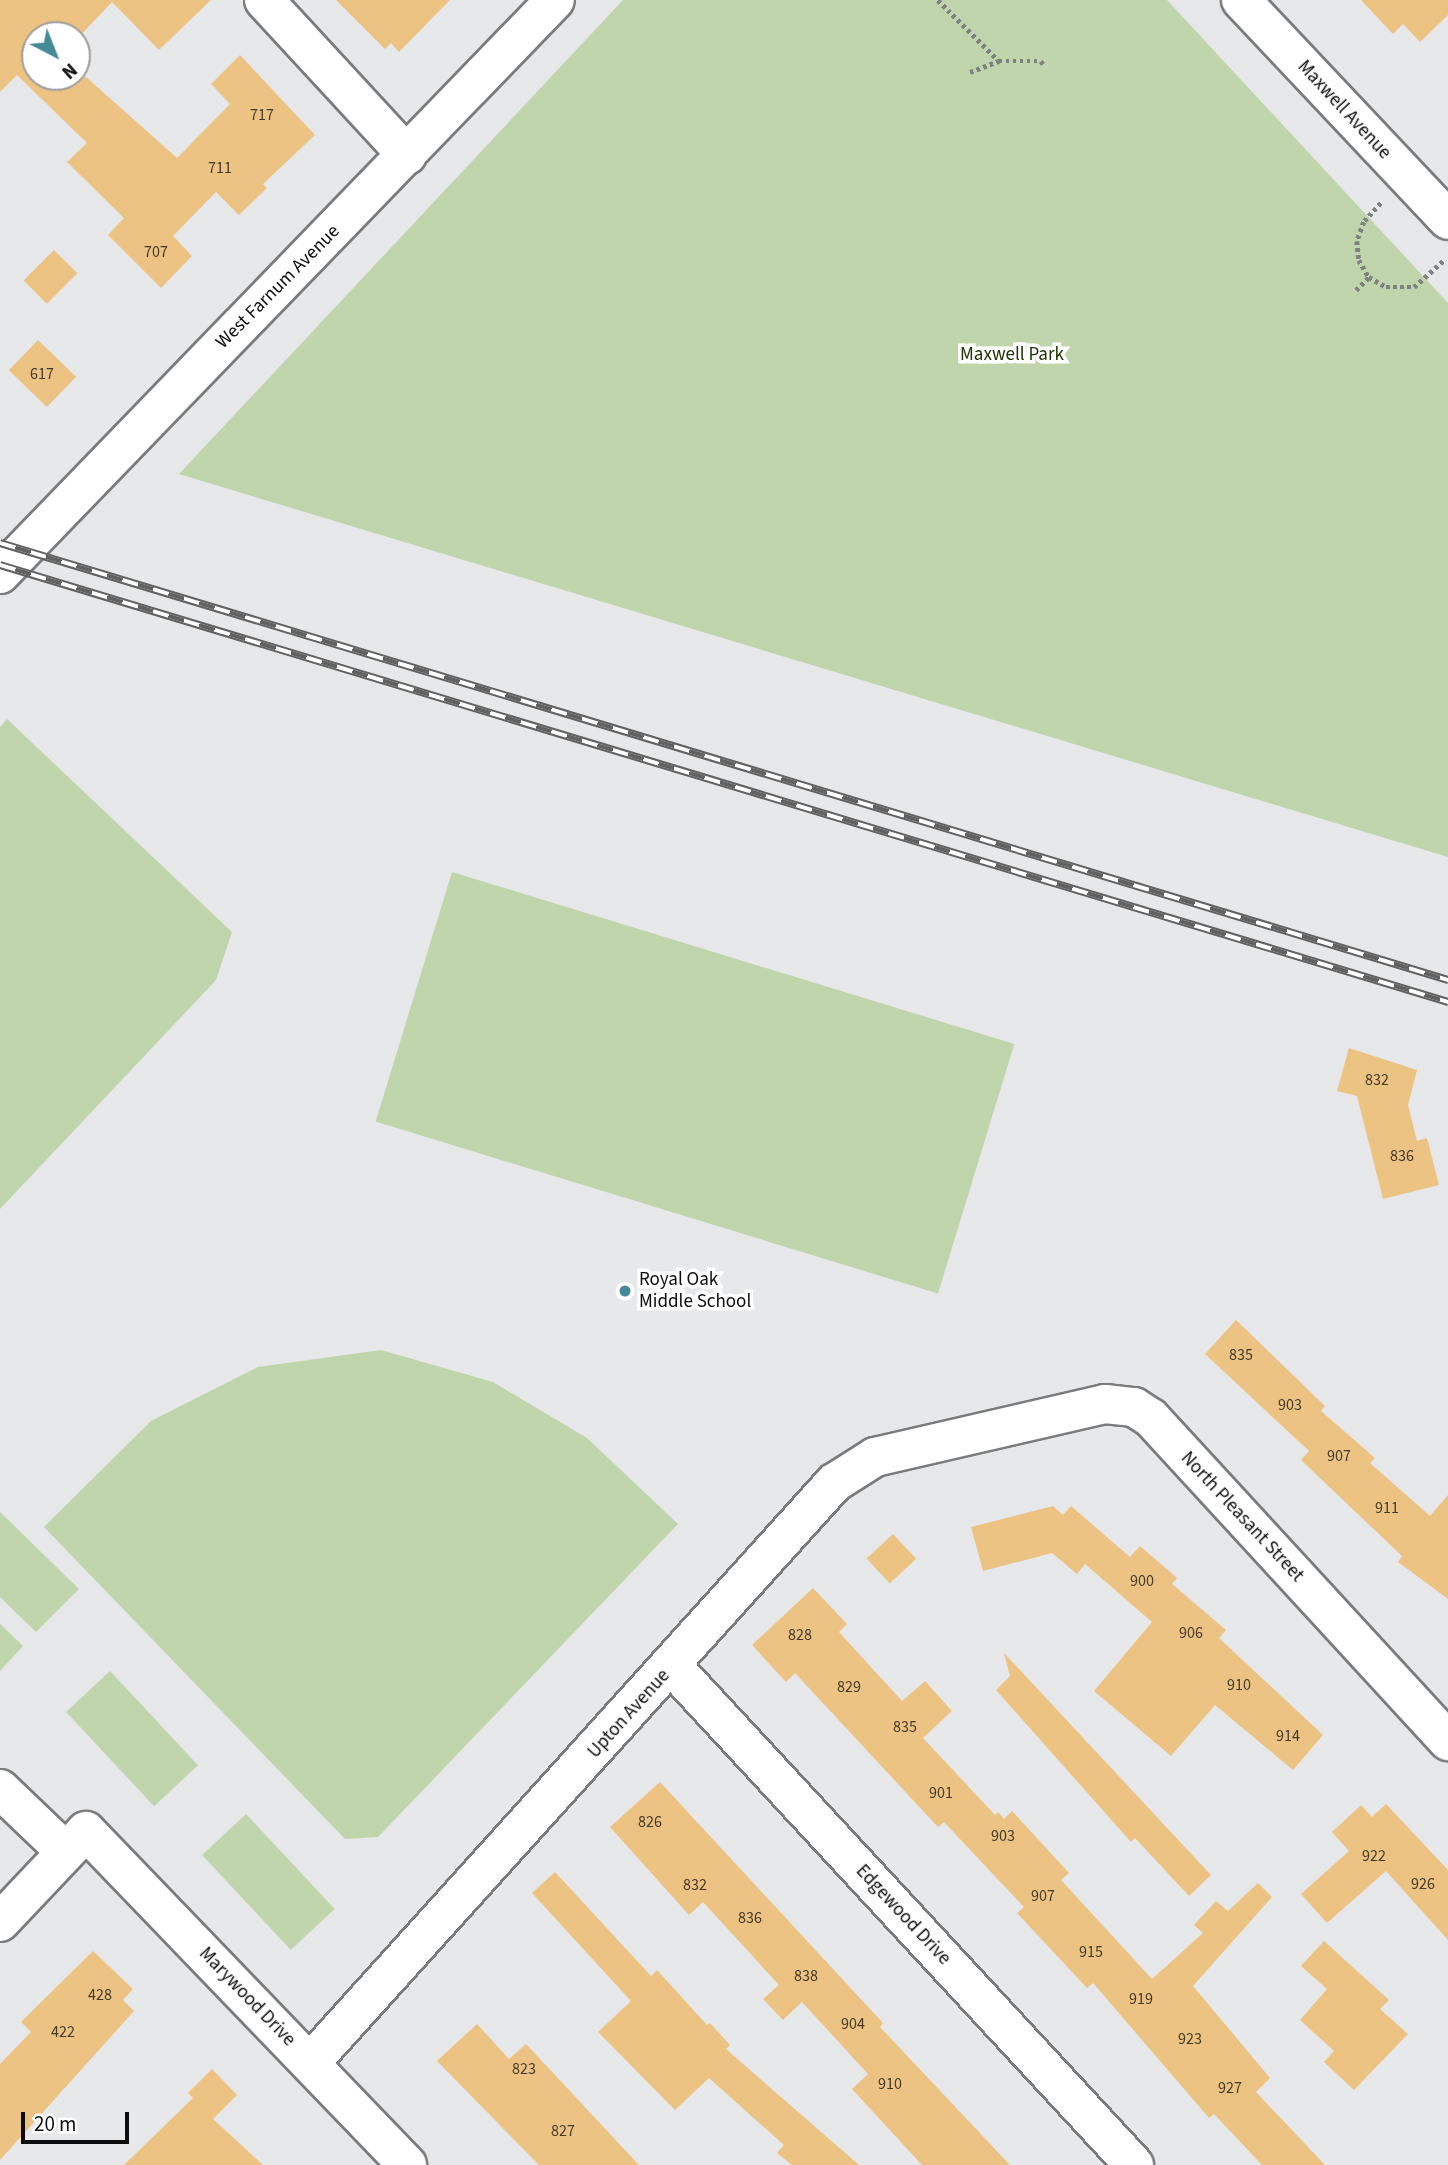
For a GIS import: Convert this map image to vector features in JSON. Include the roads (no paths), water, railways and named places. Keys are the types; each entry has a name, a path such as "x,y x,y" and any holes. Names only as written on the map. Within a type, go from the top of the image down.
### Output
{"street":[{"path":"264,0 407,155"},
{"name":"West Farnum Avenue","path":"0,574 555,0"},
{"name":"Maxwell Avenue","path":"1241,0 1444,208"},
{"name":"North Pleasant Street","path":"987,1432 1105,1404 1134,1407 1151,1418 1448,1741"},
{"name":"Upton Avenue","path":"310,2063 672,1666 834,1483 853,1467 875,1457 987,1432"},
{"name":"Edgewood Drive","path":"672,1666 1134,2165"},
{"name":"Marywood Drive","path":"0,1788 76,1842 310,2063 407,2165"},
{"path":"0,1922 76,1842"}],"railway":[{"path":"0,543 1448,980"},
{"path":"0,565 1448,1002"}],"place":[{"name":"Royal Oak Middle School","path":"625,1291"}],"park label":[{"name":"Maxwell Park","path":"1012,355"}]}
